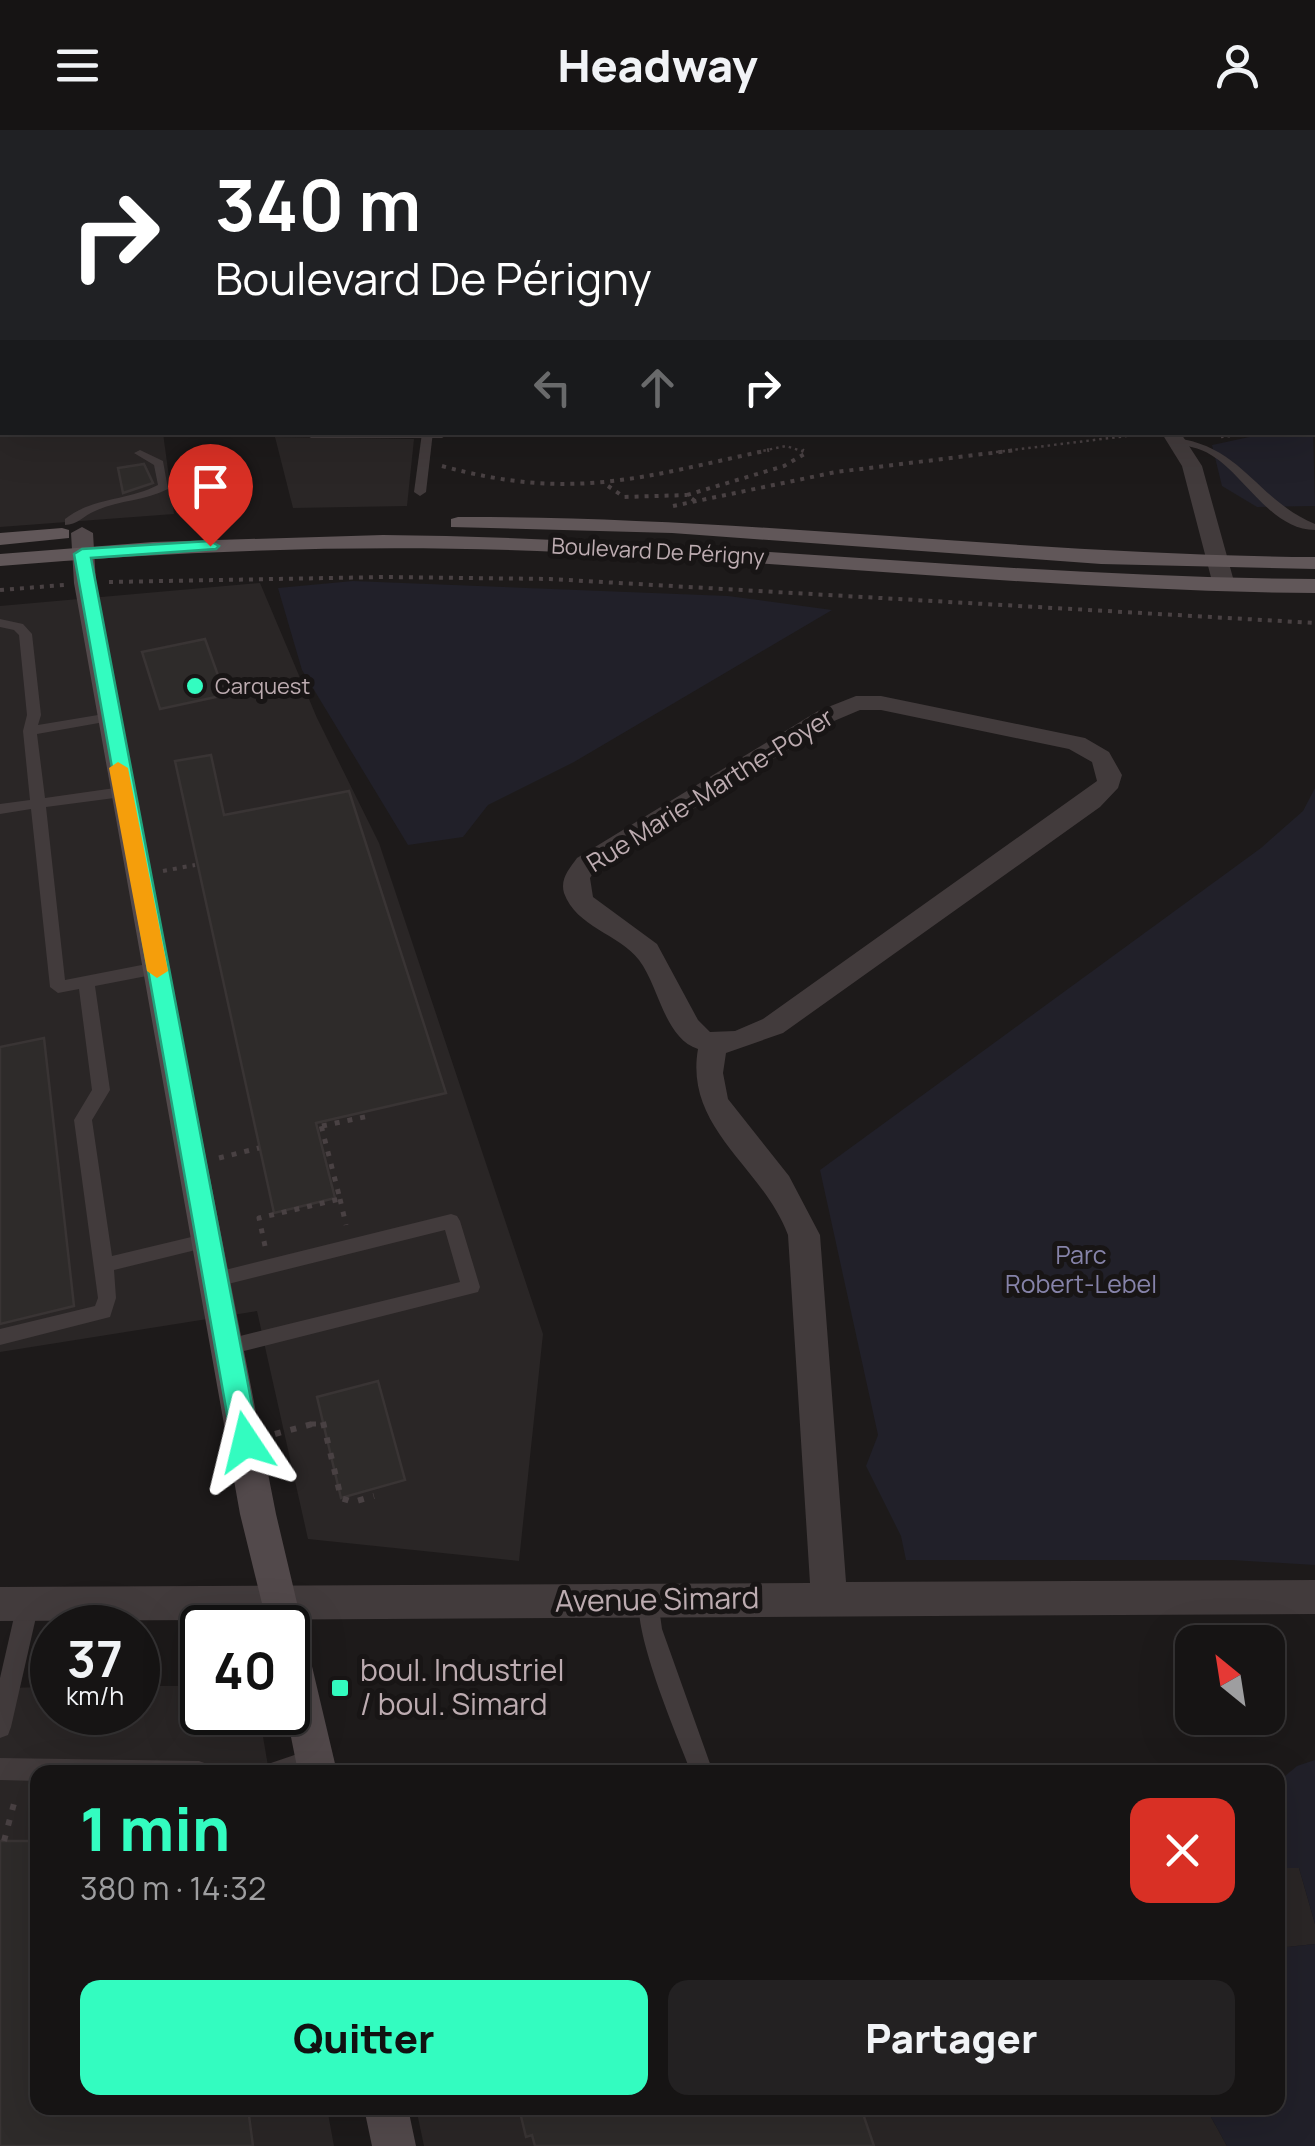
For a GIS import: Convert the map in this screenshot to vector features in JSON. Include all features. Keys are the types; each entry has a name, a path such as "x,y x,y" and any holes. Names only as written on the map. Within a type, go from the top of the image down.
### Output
{"main road":[{"name":"Boulevard De Périgny","path":"0,560 78,536"},
{"name":"Boulevard De Périgny","path":"0,539 78,536 252,544 472,542 1221,574 1315,586"},
{"name":"Boulevard De Périgny","path":"1221,574 1315,563"}],"street":[{"path":"1179,438 1192,466 1221,574"},
{"path":"78,536 122,792 258,1514 281,1605"},
{"name":"Rue Marie-Marthe-Poyer","path":"881,703 1068,740 1091,749 1106,762 1109,783 1075,813 773,1026 744,1039 714,1042 697,1037 684,1026 646,950 581,902 575,881 586,864 826,716 856,704 881,703"},
{"path":"714,1042 706,1066 708,1094 793,1203 804,1235 828,1598"},
{"name":"Avenue Simard","path":"310,1619 649,1600 1315,1597"},
{"name":"Avenue Simard","path":"14,1604 180,1614"},
{"path":"309,1735 316,1765"},
{"path":"387,2115 394,2146"}],"lane":[{"path":"420,492 428,435"},
{"path":"1179,438 1219,454 1292,521 1312,527"},
{"path":"78,536 88,505 152,494 164,486 158,463 140,453"},
{"path":"0,623 18,626 25,634 34,714 30,731 58,987 157,968"},
{"path":"30,731 110,717"},
{"path":"0,809 40,807 122,792"},
{"path":"0,822 40,807"},
{"path":"0,1337 103,1312 107,1298 83,1120 101,1090 86,982"},
{"path":"216,1279 451,1221 472,1287 228,1348"},
{"path":"104,1265 208,1240"},
{"path":"649,1600 652,1629 700,1765"},
{"path":"0,1727 14,1604"},
{"path":"0,1768 30,1769"}],"path":[{"path":"656,510 836,472 1130,435"},
{"path":"1179,438 1226,435"},
{"path":"424,461 482,480 531,488 608,486 786,446 799,446 806,453 784,466 688,495 624,497 608,486"},
{"path":"688,495 695,501"},
{"name":"Boulevard De Périgny","path":"101,582 368,575 550,579 1064,612 1315,623"},
{"path":"0,590 63,585"},
{"path":"160,872 195,865"},
{"path":"269,1266 259,1218 340,1199 321,1124 369,1116"},
{"path":"219,1158 259,1148"},
{"path":"274,1434 323,1421 341,1498 353,1502 374,1496"},
{"path":"4,1841 10,1816"}],"shaded area":[{"path":"0,435 163,435 174,514 0,527"},
{"path":"275,437 414,439 407,506 293,508"},
{"path":"260,583 317,718 379,843 543,1334 519,1561 308,1539 257,1311 0,1352 0,606"},
{"path":"160,1686 180,1686 180,1735 263,1735 268,1765 30,1765 30,2115 328,2115 334,2146 0,2146 0,1688 30,1687 30,1735 160,1735"},
{"path":"1285,1868 1299,1868 1315,1924 1315,1944 1285,1947"},
{"path":"417,2115 1210,2115 1227,2146 424,2146"}],"green space":[{"path":"1259,435 1313,435 1315,506 1257,507 1222,486 1212,445"},
{"path":"353,581 728,596 832,610 574,762 488,805 463,837 408,845 302,670 278,588"},
{"name":"Parc Robert-Lebel","path":"1315,788 1315,1565 1232,1560 906,1560 901,1536 866,1466 878,1435 820,1170 1261,848 1303,811"},
{"path":"1315,1760 1315,1924 1299,1868 1285,1868 1285,1776 1297,1766"},
{"path":"1315,1944 1315,2146 1227,2146 1210,2115 1285,2115 1285,1947"}],"building":[{"path":"144,464 153,483 123,493 118,468"},
{"path":"205,639 225,695 160,709 142,652"},
{"path":"211,755 224,815 349,791 446,1093 316,1123 335,1198 274,1213 175,761"},
{"path":"44,1038 74,1306 0,1324 0,1047"},
{"path":"378,1381 405,1480 341,1498 317,1397"},
{"path":"0,1841 30,1841 30,2115 249,2115 253,2146 0,2146"},
{"path":"521,2115 863,2115 874,2146 535,2146 532,2135 526,2137"}],"slow traffic":[{"path":"118,768 157,971"}],"place":[{"name":"Carquest","path":"195,686"},
{"name":"boul. Industriel / boul. Simard","path":"340,1688"}],"route":[{"path":"210,546 82,554 122,792 246,1442"}]}
